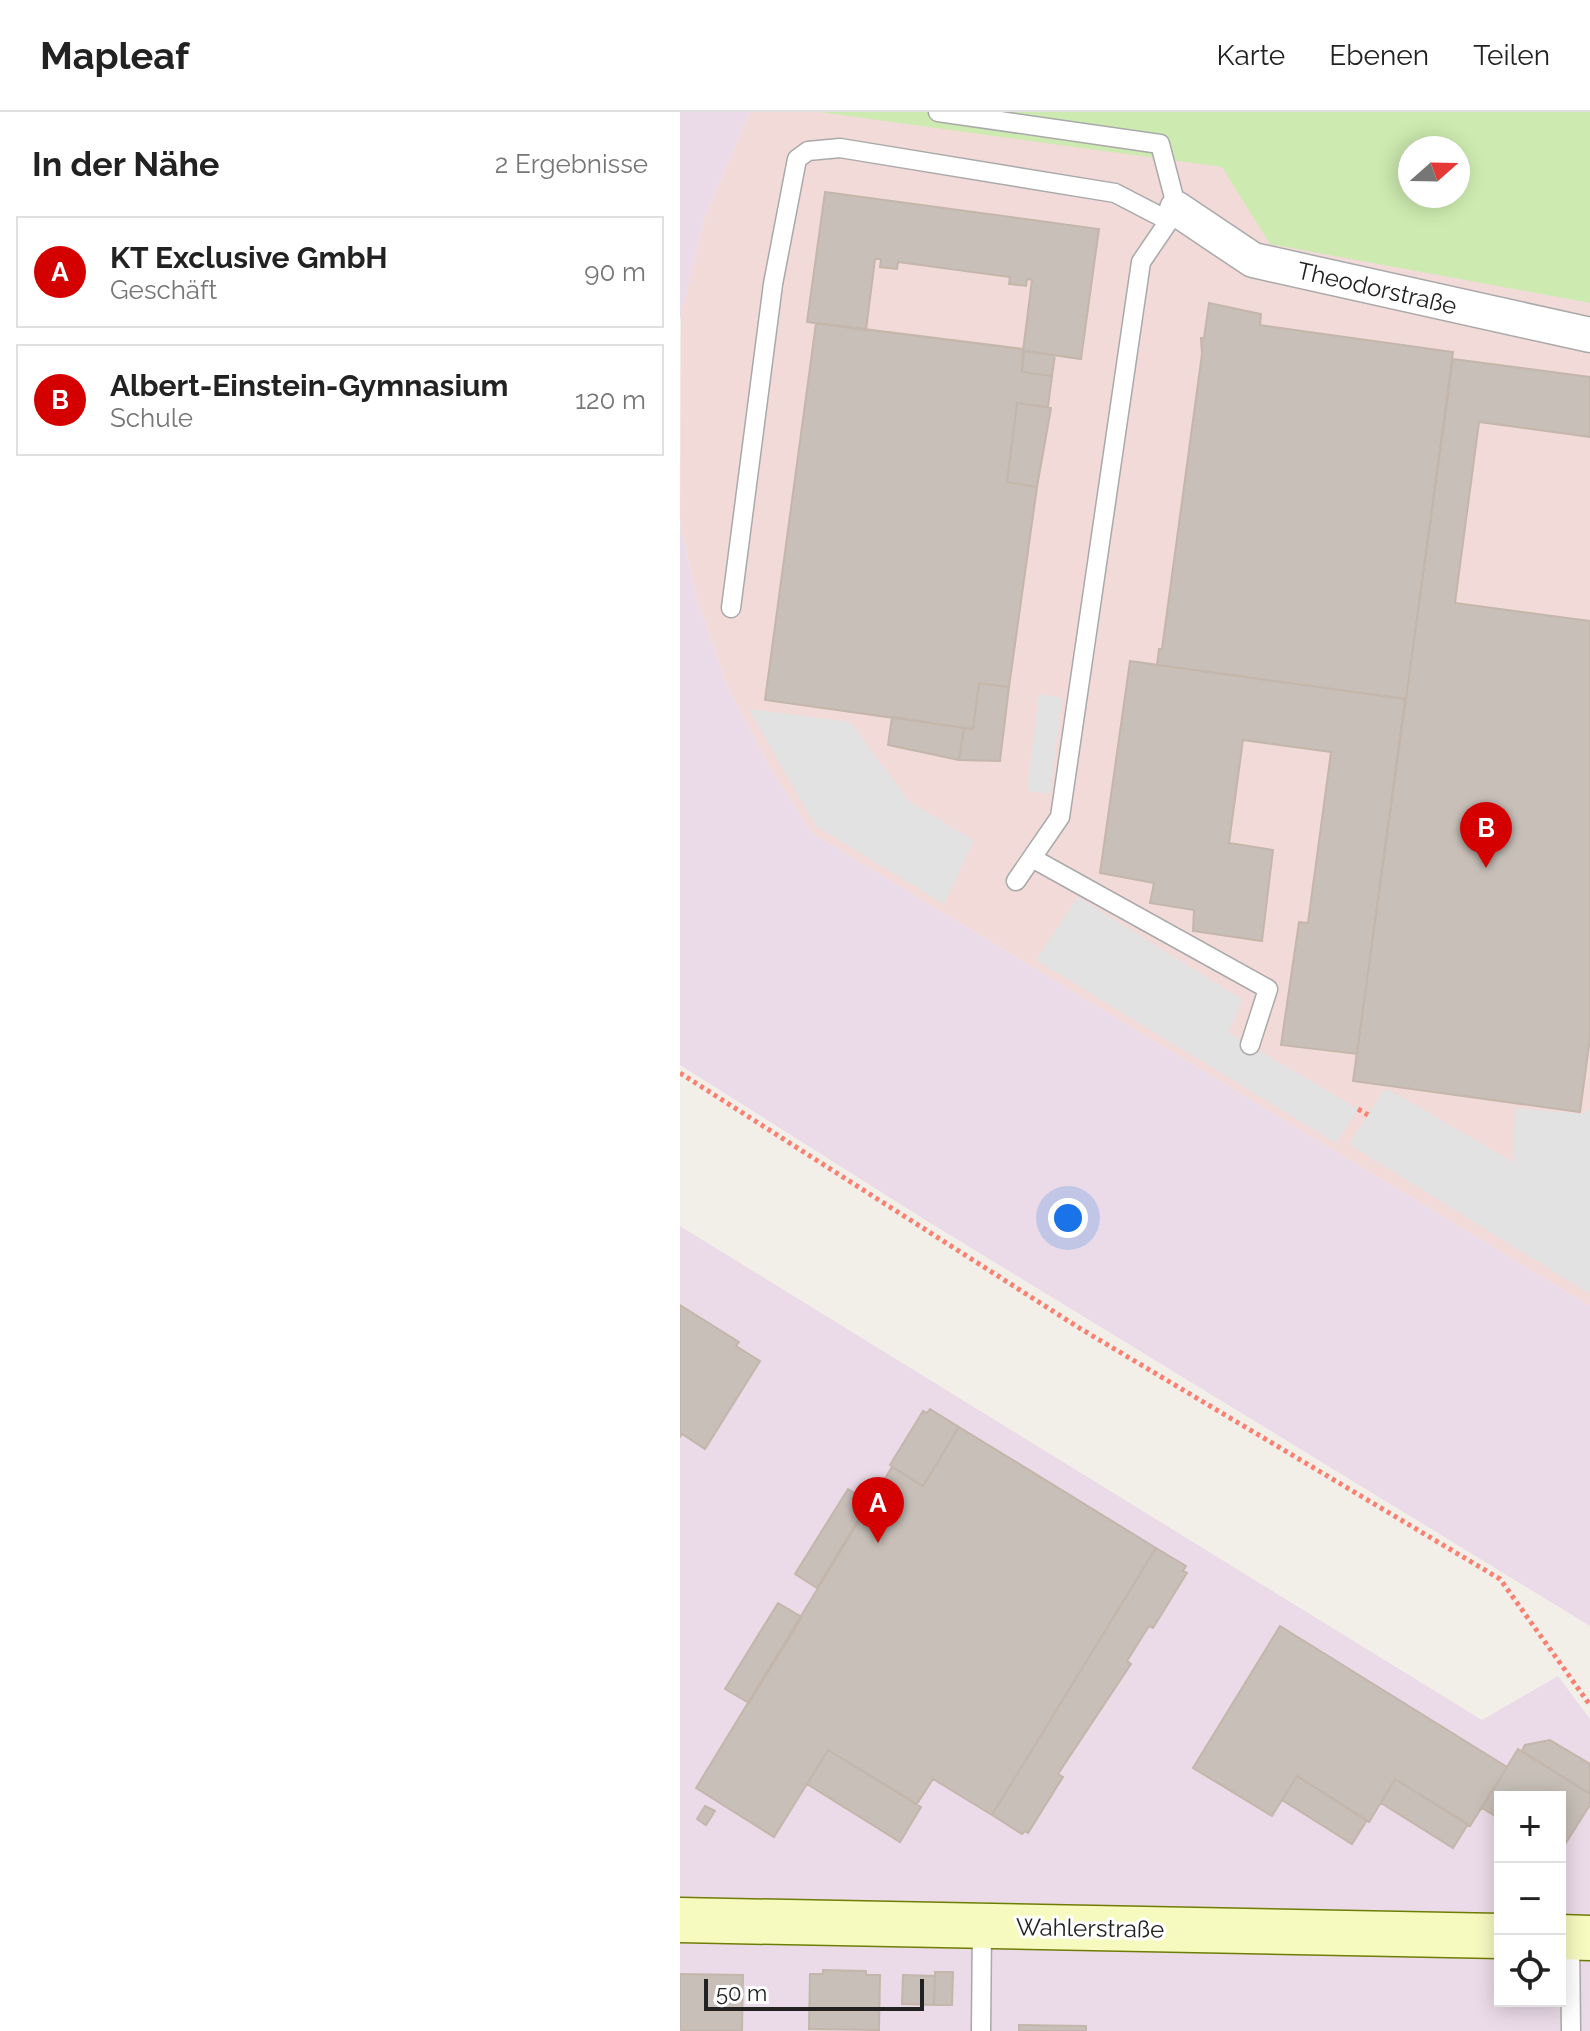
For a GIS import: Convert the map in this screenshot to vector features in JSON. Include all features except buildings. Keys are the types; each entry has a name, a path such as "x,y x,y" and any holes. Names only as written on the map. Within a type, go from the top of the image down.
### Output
{"street":[{"name":"Theodorstraße","path":"1173,215 1253,260 1590,335"},
{"name":"Wahlerstraße","path":"680,1920 1494,1936"}],"lane":[{"path":"938,112 1160,144 1173,215 1141,262 1060,817 1016,881"},
{"path":"731,608 773,284 797,159 808,151 840,148 1115,193 1173,215"},
{"path":"1032,858 1268,989 1250,1045"},
{"path":"981,2031 982,1926"},
{"path":"1571,2031 1573,1938"}],"path":[{"path":"680,1073 1081,1329 1500,1579 1590,1705"},
{"path":"1358,1109 1368,1115"}],"shaded area":[{"path":"680,112 750,112 704,219 680,320"},
{"path":"750,112 1590,112 1590,1306 812,833 772,771 727,686 696,596 680,520 681,314 704,219"},
{"path":"680,520 696,596 727,686 772,771 812,833 1590,1306 1590,1626 927,1221 680,1065"},
{"path":"1039,694 1062,698 1050,794 1027,791"},
{"path":"749,709 850,722 909,801 974,841 944,904 816,826"},
{"path":"1078,897 1243,1000 1228,1032 1358,1109 1336,1143 1036,960"},
{"path":"1384,1090 1393,1092 1513,1162 1515,1108 1583,1114 1590,1108 1590,1294 1349,1144"},
{"path":"680,1226 1482,1720 1558,1676 1590,1719 1590,2031 680,2031"}],"green space":[{"path":"819,112 1590,112 1590,303 1270,244 1222,167"}],"place":[{"name":"Albert-Einstein-Gymnasium","path":"1486,868"},
{"name":"KT Exclusive GmbH","path":"878,1543"}]}
